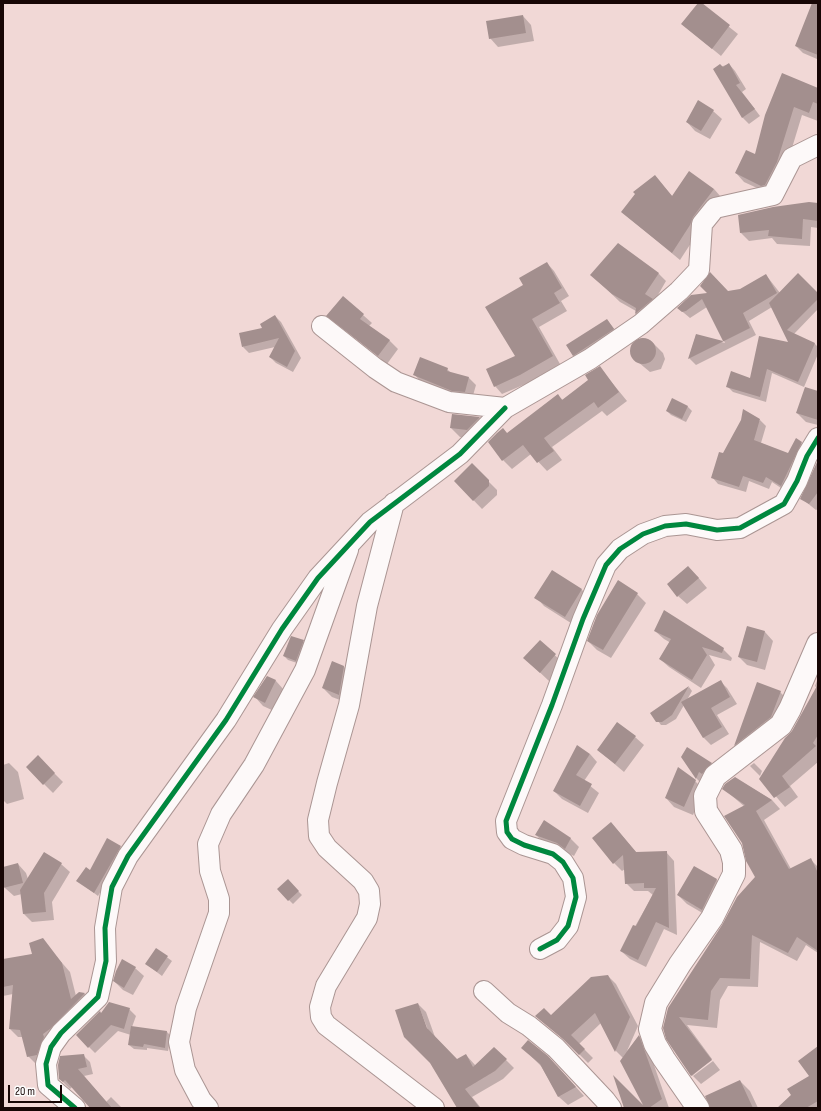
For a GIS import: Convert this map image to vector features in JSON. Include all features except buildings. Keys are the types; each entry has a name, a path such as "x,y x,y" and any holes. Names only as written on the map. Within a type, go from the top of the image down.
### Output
{"street":[{"path":"75,1108 48,1085 46,1064 51,1047 61,1033 98,998 106,961 105,928 112,887 128,856 226,720 301,601 318,578 370,522 460,454 506,408 590,359 641,324 679,291 698,270 702,224 715,208 773,195 792,158 818,145"},
{"path":"322,326 375,368 396,382 449,402 506,408"},
{"path":"540,949 557,940 568,926 576,897 573,878 563,862 553,854 524,845 512,839 507,832 506,821 552,705 583,619 606,565 620,549 643,534 665,526 686,524 717,530 740,528 784,504 798,481 807,456 818,438"},
{"path":"394,503 367,606 349,705 318,820 319,836 327,848 363,881 369,891 370,904 367,918 326,986 320,1007 321,1017 326,1025 434,1108"},
{"path":"208,1108 201,1100 185,1070 179,1042 186,1008 219,913 219,899 210,871 208,844 221,814 254,765 304,670 351,542"},
{"path":"698,1108 664,1059 655,1044 650,1029 656,1003 680,964 712,918 734,874 734,862 731,850 706,810 705,796 715,776 781,726 790,709 818,644"},
{"path":"484,990 508,1013 529,1026 556,1048 611,1108"}],"cycle path":[{"path":"75,1108 48,1085 46,1064 51,1047 61,1033 98,997 106,961 105,928 112,887 128,856 226,720 282,629 318,578 370,522 460,454 505,408"},
{"path":"540,949 557,940 568,926 576,897 573,878 563,862 553,854 524,845 512,839 507,832 506,821 552,705 583,619 606,565 620,549 643,534 665,526 686,524 717,530 740,528 784,504 797,481 807,456 818,438"}]}
